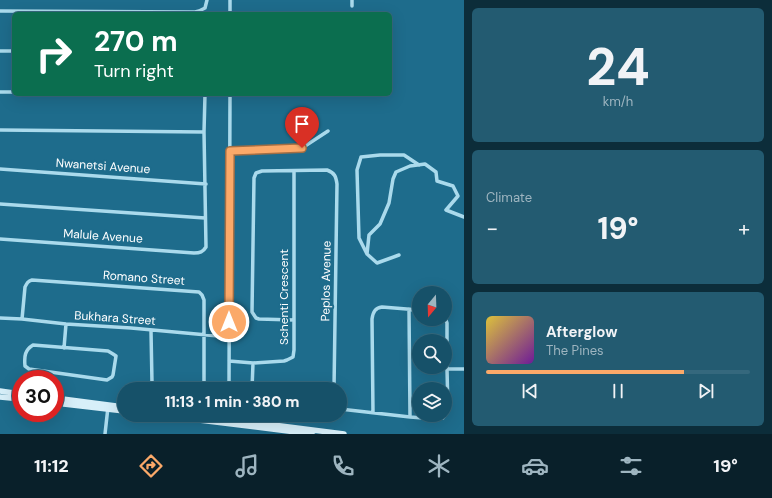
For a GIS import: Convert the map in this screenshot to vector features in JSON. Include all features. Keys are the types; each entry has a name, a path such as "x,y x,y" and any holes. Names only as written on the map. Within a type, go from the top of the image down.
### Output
{"street":[{"path":"0,11 195,12 205,8 207,0"},
{"path":"230,0 230,12"},
{"path":"352,0 352,6"},
{"path":"0,50 12,51"},
{"path":"0,92 12,92"},
{"path":"0,204 205,218 205,96"},
{"path":"229,382 230,96"},
{"path":"0,130 204,132"},
{"path":"230,151 302,148 328,131"},
{"path":"398,255 377,263 367,254 359,238 357,170 360,157 404,155 419,165"},
{"path":"367,254 369,235 380,224 389,203 393,179 396,172 410,166 425,164 436,172 437,181 453,186 458,196 446,210 464,217"},
{"name":"Nwanetsi Avenue","path":"0,169 206,184"},
{"name":"Peplos Avenue","path":"294,171 328,170 333,173 336,178 334,382"},
{"path":"294,171 262,171 255,175 253,184 252,312 256,318 259,319 294,320"},
{"name":"Schenti Crescent","path":"229,361 252,363 287,360 293,357 294,171"},
{"name":"Malule Avenue","path":"0,239 194,253 202,252 206,244 205,218"},
{"name":"Romano Street","path":"22,319 25,287 27,282 32,280 199,292 204,297 204,382"},
{"path":"373,413 373,314 377,308 382,307 412,309"},
{"path":"409,309 410,417"},
{"name":"Bukhara Street","path":"0,318 229,337"},
{"path":"64,348 66,324"},
{"path":"151,331 152,382"},
{"path":"33,345 64,348 111,352 116,356 112,377 108,380 100,379 29,370 25,366 26,351 33,345"},
{"path":"252,363 252,382"},
{"path":"452,369 464,369"},
{"path":"347,410 410,417 436,419 443,418 448,410 447,374"},
{"path":"0,391 12,393"},
{"path":"0,396 12,398"},
{"path":"64,400 117,409"},
{"path":"64,404 117,407"},
{"path":"105,434 108,407"},
{"path":"246,422 312,434"},
{"path":"252,422 344,434"}],"route":[{"path":"229,322 230,151 302,148"}]}
